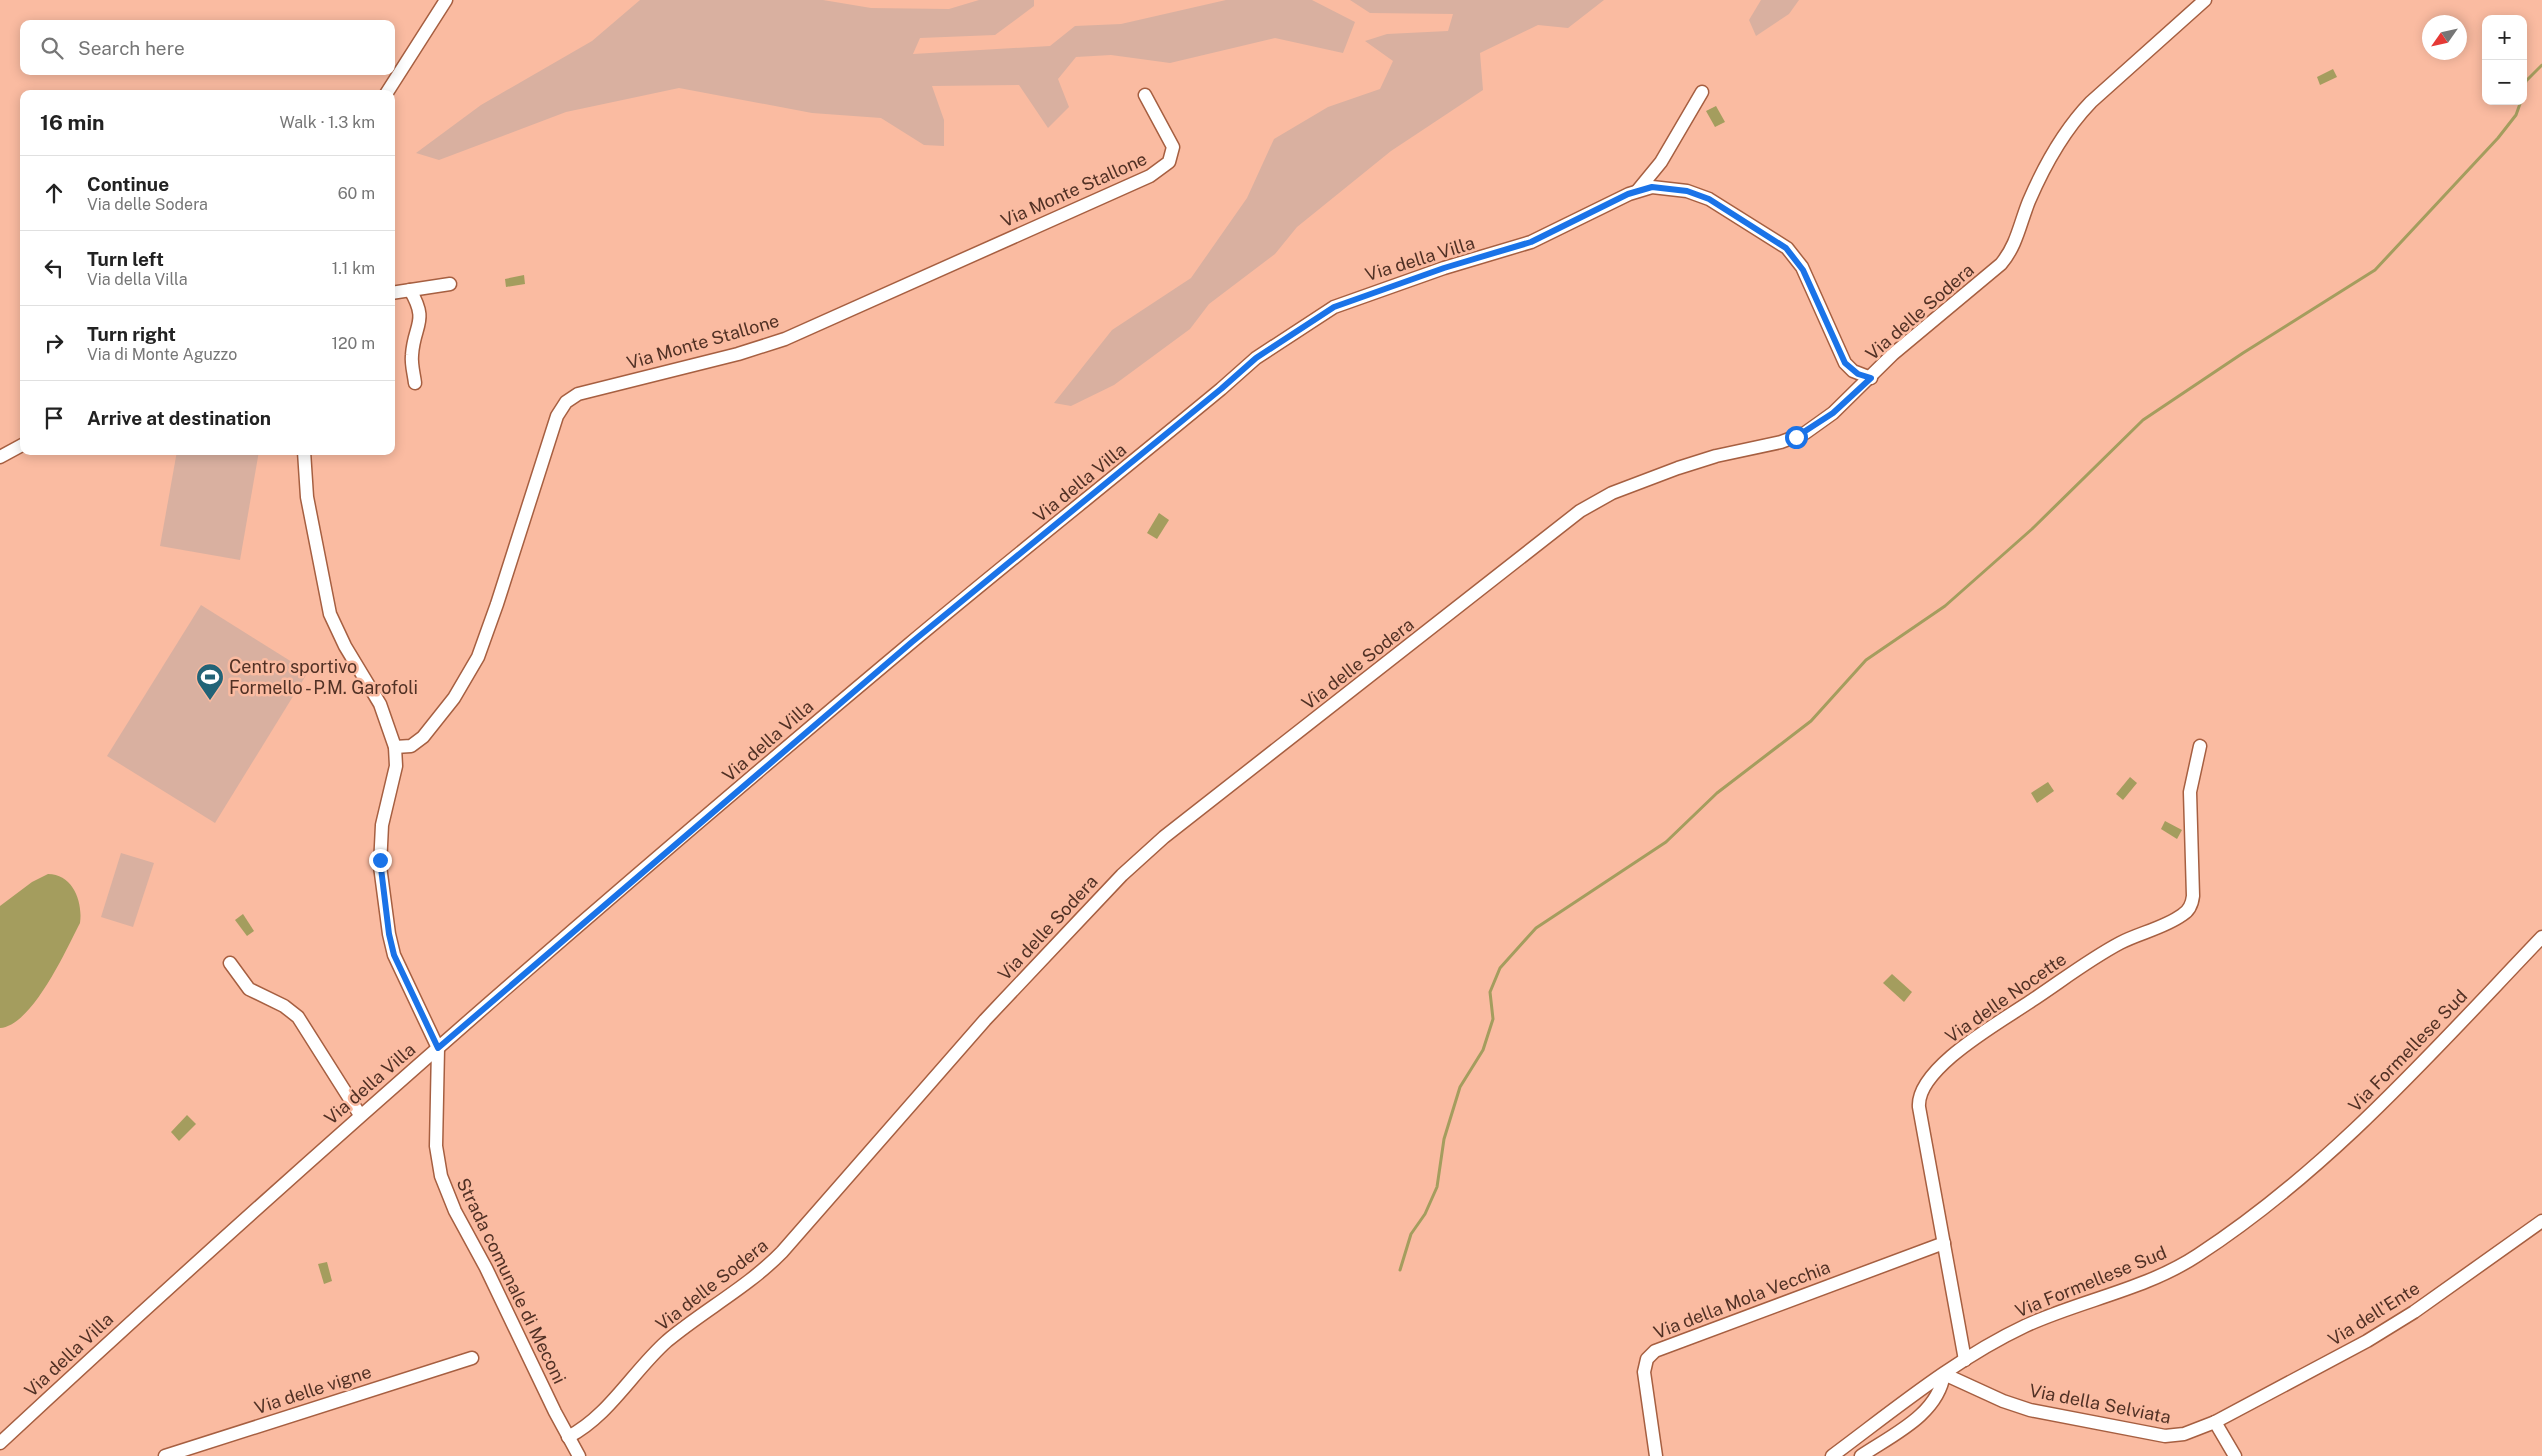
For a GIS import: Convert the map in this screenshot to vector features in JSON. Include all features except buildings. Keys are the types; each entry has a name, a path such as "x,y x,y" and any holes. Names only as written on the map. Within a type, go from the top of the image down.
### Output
{"street":[{"path":"389,90 446,0"},
{"name":"Via delle Sodera","path":"568,1437 590,1422 646,1361 668,1341 750,1280 782,1252 985,1020 1122,875 1164,837 1585,508 1612,493 1691,463 1796,437 1833,413 1871,378 1893,354 2001,264 2014,245 2029,202 2044,171 2078,116 2091,102 2205,0"},
{"name":"Via della Villa","path":"1638,190 1661,162 1702,92"},
{"name":"Via Monte Stallone","path":"395,747 411,746 423,738 454,698 474,665 494,613 558,416 566,402 578,394 738,354 784,339 1150,176 1166,165 1172,156 1173,147 1145,95"},
{"name":"Via della Villa","path":"0,1442 160,1294 360,1115 912,642 1221,389 1256,358 1334,307 1435,271 1531,242 1638,190 1665,187 1700,194 1786,248 1803,270 1845,363 1858,374 1871,378"},
{"path":"395,292 450,284"},
{"path":"410,290 418,304 420,315 412,354 415,383"},
{"path":"0,456 20,446"},
{"path":"304,455 307,497 330,614 342,640 380,704 395,747 396,766 382,825 380,850 389,934 401,972 438,1048"},
{"name":"Via delle Nocette","path":"1965,1360 1919,1107 1921,1091 1953,1055 1979,1034 2109,949 2172,921 2187,911 2193,896 2190,792 2200,746"},
{"name":"Via Formellese Sud","path":"1832,1456 1965,1360 2031,1323 2136,1286 2178,1267 2212,1246 2285,1193 2374,1113 2542,937"},
{"path":"230,963 249,989 284,1006 298,1017 360,1115"},
{"name":"Strada comunale di Meconi","path":"438,1048 436,1146 441,1176 452,1205 486,1268 579,1456"},
{"name":"Via dell'Ente","path":"2215,1422 2377,1335 2542,1221"},
{"name":"Via della Mola Vecchia","path":"1656,1456 1644,1372 1647,1359 1654,1351 1944,1243"},
{"name":"Via delle vigne","path":"165,1456 356,1393 472,1358"},
{"path":"1861,1456 1927,1409 1939,1394 1944,1374"},
{"name":"Via della Selviata","path":"1944,1374 2024,1408 2165,1436 2184,1434 2215,1422"},
{"path":"2215,1422 2235,1456"}],"shaded area":[{"path":"640,0 823,0 871,8 949,9 979,0 1034,0 1034,6 995,35 920,38 913,54 1050,46 1075,26 1121,24 1226,0 1312,0 1355,22 1343,53 1275,38 1170,63 1111,55 1076,57 1058,79 1069,107 1048,128 1019,85 932,86 944,120 944,146 924,145 881,118 812,113 679,88 566,112 439,160 416,153 481,105 592,41"},
{"path":"1350,0 1604,0 1568,28 1538,25 1480,53 1483,90 1391,151 1297,227 1275,254 1209,304 1190,329 1114,385 1071,406 1054,403 1112,330 1191,278 1247,198 1274,139 1328,107 1380,89 1393,61 1365,41 1387,34 1448,31 1453,14 1370,13"},
{"path":"1761,0 1799,0 1789,14 1756,36 1749,20"},
{"path":"2333,69 2337,77 2320,85 2317,77"},
{"path":"1716,106 1725,122 1715,127 1706,111"},
{"path":"524,275 525,284 506,287 505,279"},
{"path":"176,455 258,455 240,560 160,546"},
{"path":"1159,513 1169,520 1157,539 1147,533"},
{"path":"201,605 308,672 215,823 107,756"},
{"path":"2130,777 2137,783 2123,800 2116,794"},
{"path":"2048,782 2054,791 2037,803 2031,793"},
{"path":"2165,821 2182,830 2177,839 2161,829"},
{"path":"121,853 154,863 133,927 101,917"},
{"path":"48,874 57,875 70,884 78,898 81,915 80,923 57,968 36,1001 24,1015 12,1024 0,1028 0,906 32,882"},
{"path":"243,914 254,931 247,936 235,920"},
{"path":"1892,974 1912,992 1904,1002 1883,983"},
{"path":"187,1115 196,1124 179,1141 171,1132"},
{"path":"327,1262 332,1281 324,1284 318,1264"}],"waterway":[{"path":"2527,80 2542,65"},
{"path":"1400,1270 1411,1234 1425,1214 1437,1187 1444,1139 1460,1087 1483,1050 1493,1019 1490,992 1500,968 1536,928 1666,842 1717,793 1811,721 1866,660 1945,606 2032,529 2143,420 2243,353 2375,270 2498,138 2516,115 2520,105"}],"place":[{"name":"Centro sportivo Formello - P.M. Garofoli","path":"210,701"}],"route":[{"path":"380,860 389,934 394,955 438,1048 839,703 1221,389 1247,364 1313,318 1356,297 1531,242 1638,190 1665,187 1700,194 1726,208 1753,228 1781,244 1796,258 1845,363 1853,371 1871,378 1833,413 1796,437"}]}
